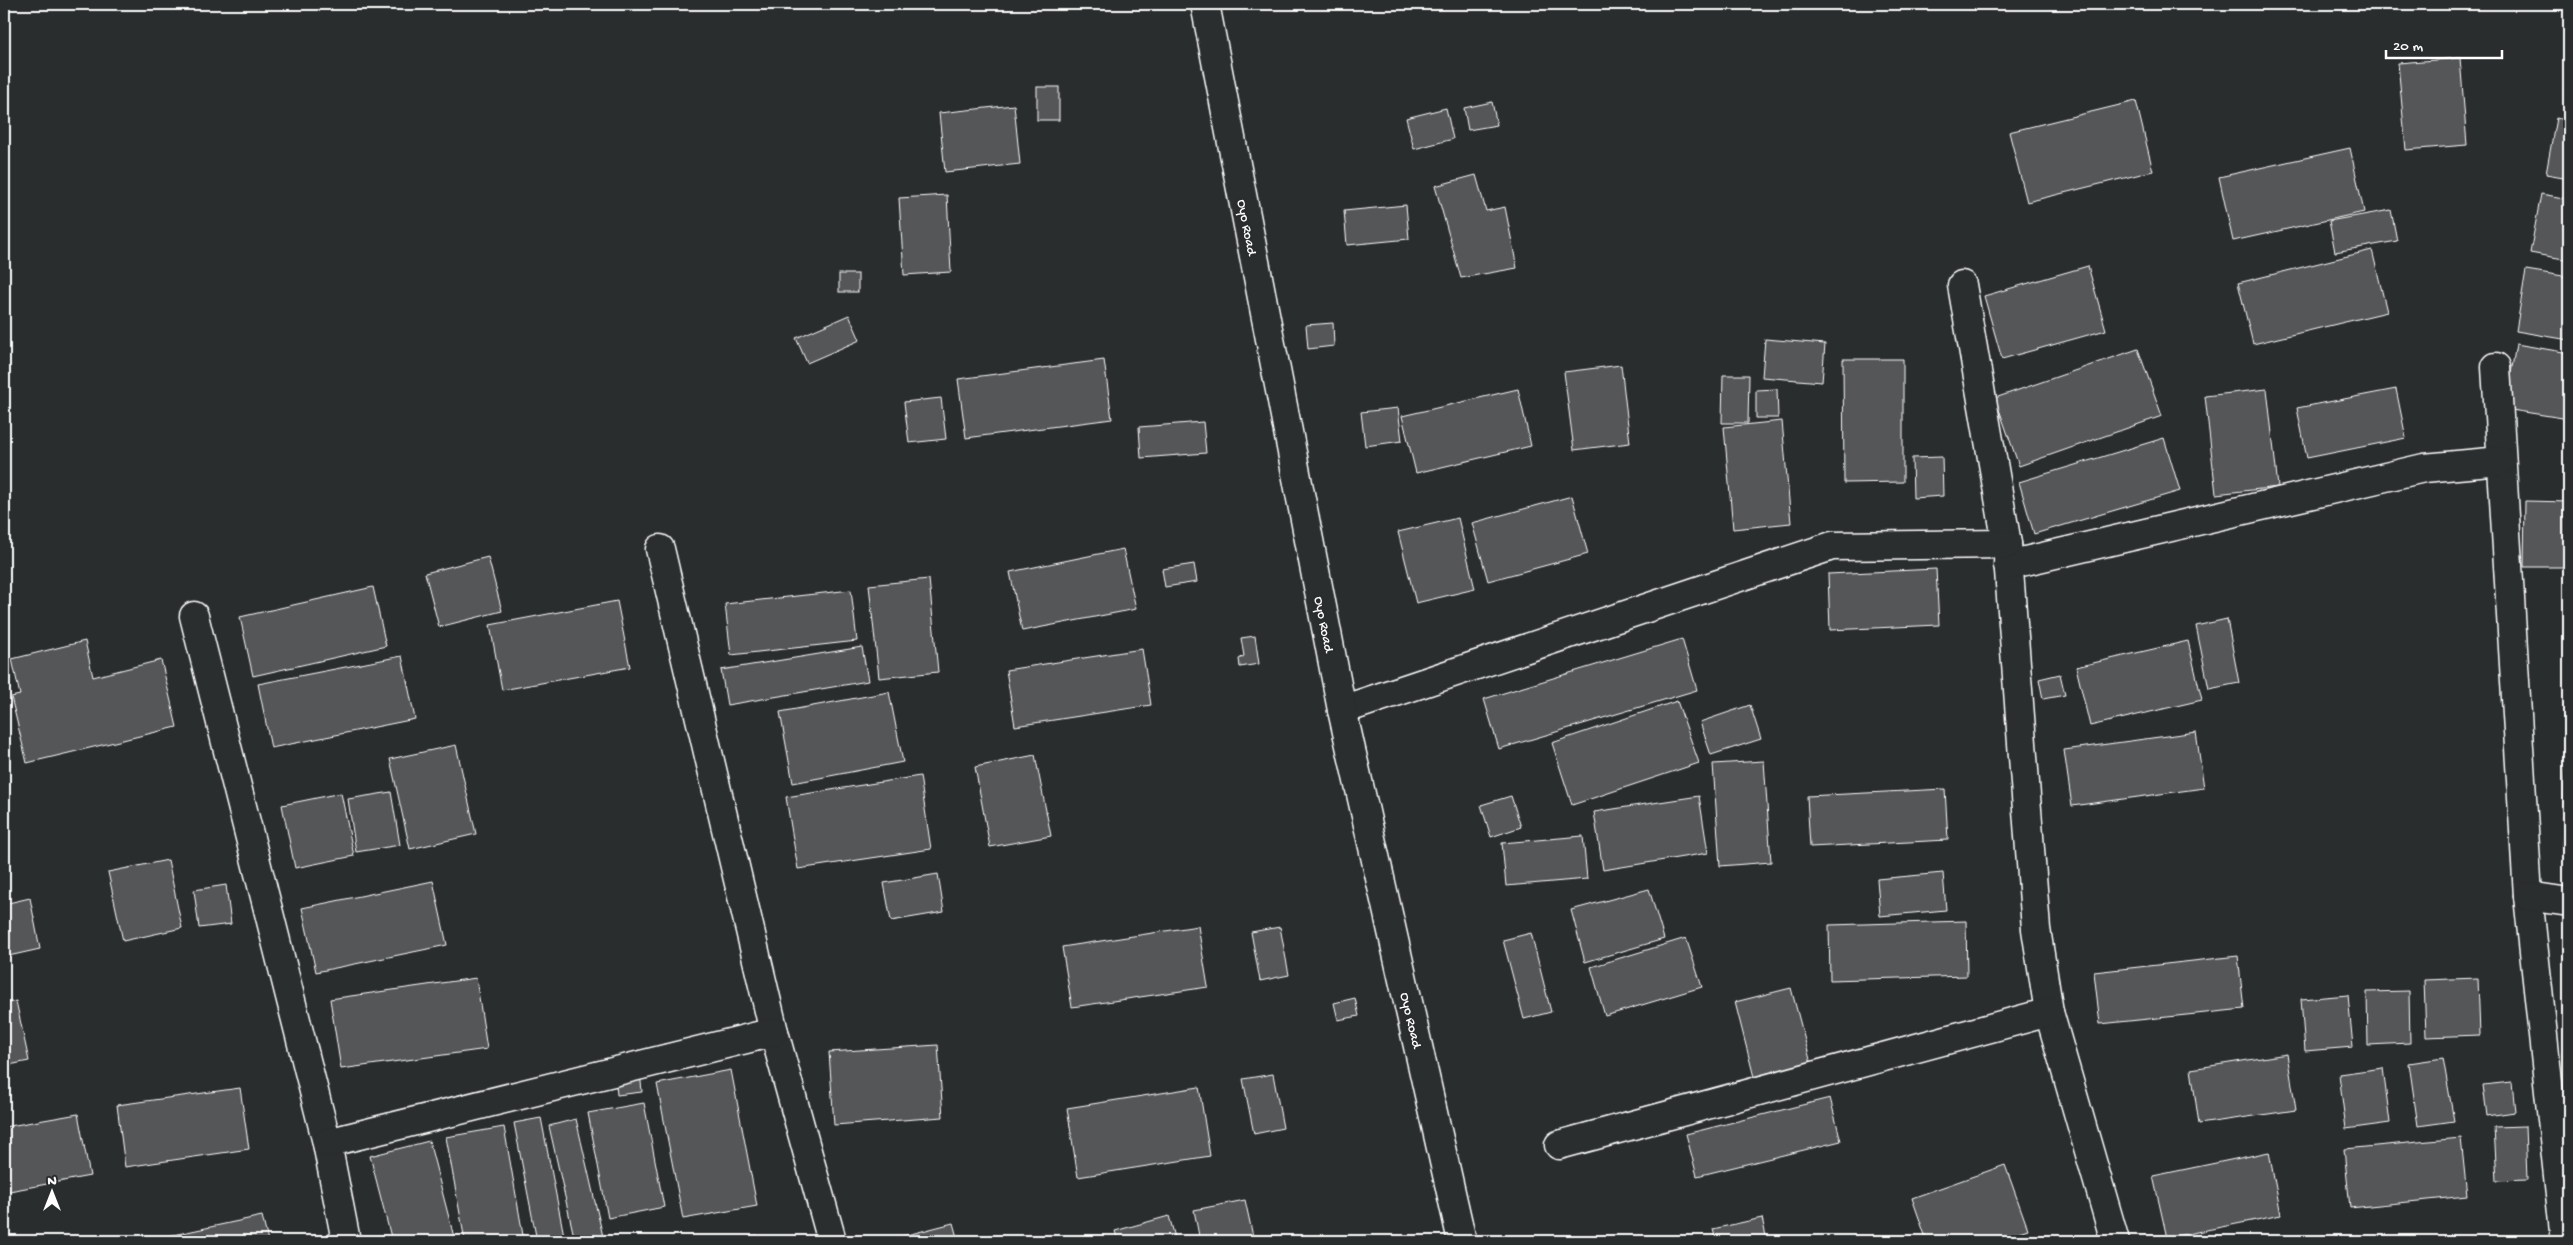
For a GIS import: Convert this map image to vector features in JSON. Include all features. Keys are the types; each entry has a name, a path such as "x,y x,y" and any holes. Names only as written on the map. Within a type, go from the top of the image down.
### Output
{"street":[{"name":"Oyo Road","path":"1205,4 1342,710 1462,1241"},
{"path":"1962,285 2007,554 2036,928 2049,1012 2115,1241"},
{"path":"2496,367 2528,896 2565,1241"},
{"path":"1342,710 1832,546 2007,554 2424,468 2501,461"},
{"path":"660,548 774,1032 832,1241"},
{"path":"194,616 327,1143 346,1241"},
{"path":"2528,896 2569,902"},
{"path":"1559,1145 2049,1012"},
{"path":"327,1143 774,1032"}],"building":[{"path":"2460,58 2467,145 2406,150 2398,63"},
{"path":"2569,68 2569,93 2564,92"},
{"path":"1037,87 1059,87 1059,120 1037,120"},
{"path":"2136,101 2153,171 2027,202 2009,132"},
{"path":"1492,102 1497,125 1468,130 1464,108"},
{"path":"1014,105 1020,164 945,172 939,113"},
{"path":"1446,108 1453,139 1414,149 1406,118"},
{"path":"2556,118 2569,121 2569,178 2546,174"},
{"path":"2350,148 2364,212 2233,241 2219,177"},
{"path":"1476,175 1486,211 1505,207 1517,268 1461,278 1435,186"},
{"path":"2541,194 2569,199 2569,260 2530,253"},
{"path":"947,195 951,272 904,275 899,198"},
{"path":"1406,205 1409,239 1347,245 1344,211"},
{"path":"2391,210 2397,241 2335,252 2329,221"},
{"path":"2372,250 2387,312 2253,344 2238,283"},
{"path":"2088,266 2106,330 2002,359 1984,296"},
{"path":"2526,270 2569,277 2569,340 2516,331"},
{"path":"839,274 858,274 858,292 839,292"},
{"path":"849,315 860,340 807,363 796,338"},
{"path":"1333,323 1334,346 1308,349 1306,325"},
{"path":"1765,339 1825,344 1822,382 1762,377"},
{"path":"2516,344 2569,353 2569,419 2505,409"},
{"path":"2138,349 2162,416 2019,466 1995,398"},
{"path":"1843,359 1903,359 1903,482 1844,483"},
{"path":"1104,360 1112,419 966,438 958,379"},
{"path":"1621,365 1630,443 1574,450 1564,372"},
{"path":"1723,375 1749,375 1748,423 1722,423"},
{"path":"1518,389 1531,446 1416,473 1402,416"},
{"path":"1777,389 1778,418 1756,418 1756,390"},
{"path":"2267,389 2278,487 2216,494 2205,396"},
{"path":"2396,389 2406,438 2307,458 2297,408"},
{"path":"941,398 946,439 909,443 904,402"},
{"path":"1398,408 1402,441 1365,446 1361,412"},
{"path":"1782,421 1791,523 1733,529 1724,427"},
{"path":"1203,422 1206,453 1141,458 1139,427"},
{"path":"2164,438 2180,491 2034,534 2019,482"},
{"path":"1942,457 1943,496 1913,498 1912,458"},
{"path":"1572,496 1588,554 1488,581 1472,523"},
{"path":"2525,501 2569,502 2569,567 2524,567"},
{"path":"1458,518 1475,589 1416,603 1398,532"},
{"path":"1123,549 1136,609 1022,631 1010,572"},
{"path":"488,557 502,611 439,627 425,573"},
{"path":"1194,564 1197,582 1165,587 1162,569"},
{"path":"1936,569 1939,625 1830,630 1828,574"},
{"path":"929,579 938,672 879,678 869,585"},
{"path":"373,587 386,646 253,676 240,617"},
{"path":"851,590 857,641 731,655 725,604"},
{"path":"617,601 630,667 502,690 490,625"},
{"path":"2227,619 2239,683 2209,689 2196,626"},
{"path":"1255,636 1259,664 1240,667 1239,659 1244,656 1241,638"},
{"path":"1682,639 1697,690 1499,749 1484,699"},
{"path":"85,641 93,677 161,660 177,727 27,763 11,697 20,695 12,659"},
{"path":"2188,641 2202,700 2090,726 2076,667"},
{"path":"862,647 868,681 727,705 721,670"},
{"path":"1142,649 1151,705 1015,726 1006,670"},
{"path":"402,656 415,719 271,748 258,684"},
{"path":"2060,674 2065,695 2043,699 2039,679"},
{"path":"889,692 903,762 793,783 780,712"},
{"path":"1677,701 1699,763 1572,805 1552,743"},
{"path":"1750,705 1761,739 1711,755 1700,722"},
{"path":"2568,717 2569,846 2562,846"},
{"path":"2196,732 2204,788 2072,806 2064,750"},
{"path":"456,745 476,834 410,849 390,759"},
{"path":"1035,755 1051,836 990,847 975,767"},
{"path":"1764,761 1771,862 1720,866 1713,764"},
{"path":"920,776 931,849 798,869 786,797"},
{"path":"1945,789 1948,840 1810,847 1807,796"},
{"path":"391,792 400,845 356,852 348,799"},
{"path":"341,793 354,856 295,868 282,805"},
{"path":"1511,796 1521,827 1491,837 1481,805"},
{"path":"1699,796 1708,853 1603,870 1594,812"},
{"path":"1583,836 1587,879 1506,886 1502,843"},
{"path":"168,860 182,928 123,941 108,872"},
{"path":"1943,873 1946,910 1880,916 1877,879"},
{"path":"938,874 944,912 891,921 884,883"},
{"path":"433,881 447,945 316,972 302,908"},
{"path":"226,885 231,924 199,928 194,890"},
{"path":"1649,889 1664,939 1585,962 1571,910"},
{"path":"30,898 40,949 4,957 4,904"},
{"path":"1966,921 1967,976 1830,980 1829,925"},
{"path":"1198,926 1208,987 1072,1007 1062,947"},
{"path":"1280,927 1289,975 1260,981 1251,932"},
{"path":"1531,933 1551,1012 1524,1019 1503,940"},
{"path":"1686,938 1702,987 1605,1016 1591,967"},
{"path":"2238,956 2244,1009 2100,1024 2094,972"},
{"path":"476,978 487,1049 341,1069 330,999"},
{"path":"2478,978 2480,1035 2426,1037 2424,980"},
{"path":"1791,988 1812,1067 1755,1081 1735,1002"},
{"path":"2409,991 2410,1043 2368,1045 2367,992"},
{"path":"2348,995 2353,1047 2305,1051 2301,999"},
{"path":"1355,998 1359,1016 1338,1020 1334,1003"},
{"path":"16,1001 29,1061 4,1066 4,1004"},
{"path":"938,1045 943,1117 834,1125 829,1052"},
{"path":"2287,1054 2296,1110 2199,1124 2191,1069"},
{"path":"2443,1058 2454,1121 2418,1126 2409,1063"},
{"path":"2383,1068 2390,1123 2346,1129 2339,1074"},
{"path":"731,1070 757,1206 683,1219 657,1084"},
{"path":"640,1072 642,1092 617,1095 615,1074"},
{"path":"1273,1074 1283,1128 1254,1134 1243,1079"},
{"path":"2512,1082 2515,1112 2487,1116 2483,1085"},
{"path":"1199,1087 1210,1156 1078,1177 1067,1108"},
{"path":"240,1088 249,1149 125,1167 117,1105"},
{"path":"1830,1098 1841,1141 1697,1176 1686,1134"},
{"path":"644,1103 664,1207 608,1218 588,1113"},
{"path":"78,1114 90,1176 4,1192 4,1127"},
{"path":"541,1118 565,1241 537,1241 514,1123"},
{"path":"576,1119 604,1241 575,1241 549,1126"},
{"path":"2525,1126 2527,1180 2497,1181 2494,1127"},
{"path":"504,1127 524,1241 465,1241 446,1137"},
{"path":"2461,1138 2467,1196 2350,1208 2344,1149"},
{"path":"429,1141 455,1241 392,1241 370,1156"},
{"path":"2269,1152 2281,1215 2167,1238 2153,1176"},
{"path":"2005,1165 2028,1229 1992,1241 1927,1241 1912,1198"},
{"path":"1245,1200 1254,1241 1200,1241 1194,1210"},
{"path":"262,1216 268,1241 145,1241"},
{"path":"1169,1216 1176,1241 1118,1241 1115,1231"},
{"path":"1762,1218 1767,1241 1716,1241 1713,1229"},
{"path":"953,1223 958,1241 884,1241"},
{"path":"757,1235 758,1241 730,1241"},
{"path":"2489,1237 2490,1241 2452,1241"}]}
